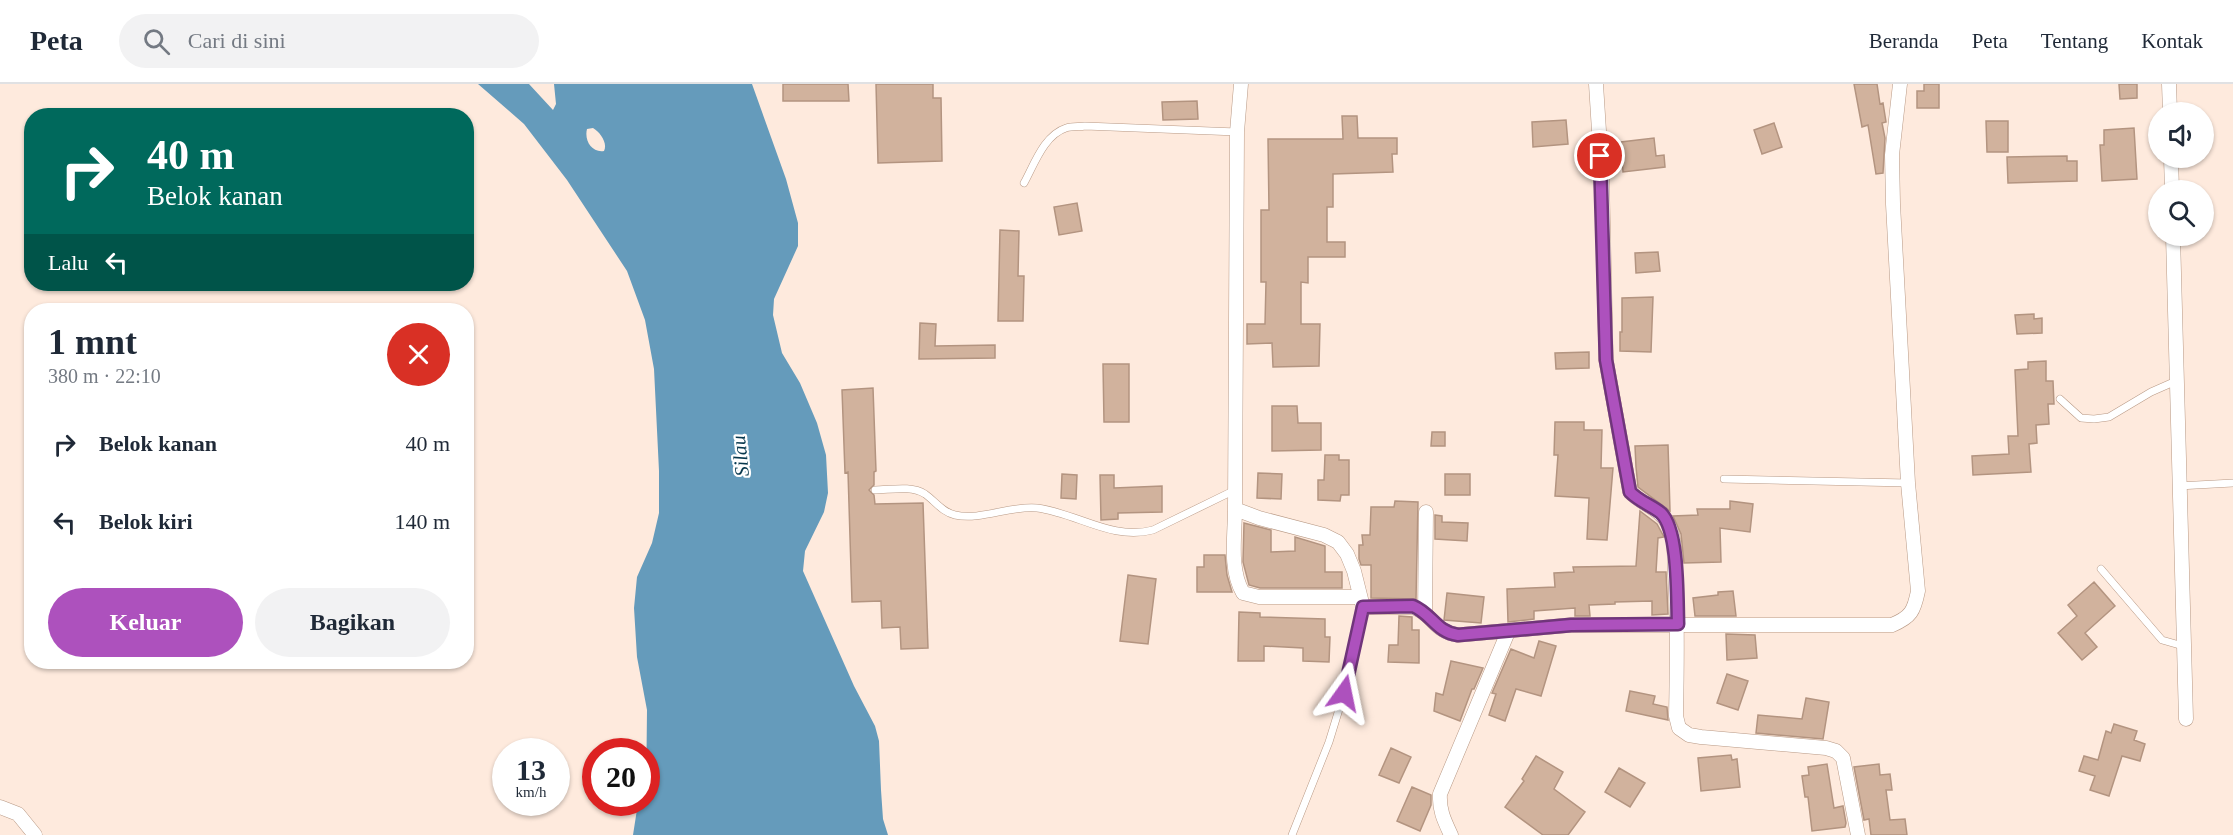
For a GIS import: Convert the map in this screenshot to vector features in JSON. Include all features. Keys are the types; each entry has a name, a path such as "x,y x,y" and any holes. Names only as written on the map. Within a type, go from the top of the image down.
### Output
{"street":[{"path":"1241,84 1237,132 1234,490 1234,558 1238,585 1243,593 1259,597 1413,606 1443,631 1450,634 1508,632 1571,625 1892,625 1906,619 1915,608 1918,591 1908,483 1893,204 1892,155 1899,84"},
{"path":"1596,84 1602,178 1604,329 1611,393 1630,492 1638,501 1661,513 1669,525 1673,544 1678,624 1677,716 1679,728 1689,735 1701,737 1826,748 1836,751 1843,758 1846,767 1858,835"},
{"path":"2169,84 2170,102"},
{"path":"2173,246 2186,719"},
{"path":"1235,509 1259,518 1324,535 1338,542 1347,554 1354,571 1361,602"},
{"path":"1425,614 1426,512"},
{"path":"1451,835 1439,806 1440,794 1508,632"},
{"path":"0,807 18,814 35,835"}],"lane":[{"path":"1023,183 1042,148 1053,136 1066,128 1085,126 1237,132"},
{"path":"2060,399 2081,418 2109,417 2151,392 2176,381"},
{"path":"1724,479 1908,483"},
{"path":"2178,486 2233,483"},
{"path":"875,490 910,489 924,493 940,508 954,515 1035,508 1116,531 1139,533 1153,530 1234,490"},
{"path":"2102,568 2162,640 2183,646"},
{"path":"1292,835 1329,742 1344,693 1361,602"}],"water":[{"name":"Silau","path":"478,84 529,84 553,110 556,104 554,84 752,84 786,179 798,223 798,246 774,299 773,315 782,353 800,383 817,423 826,455 828,493 824,512 805,551 803,571 854,686 875,726 879,741 883,819 888,835 633,835 636,816 660,816 660,738 647,738 647,710 637,657 634,608 637,577 652,543 659,513 654,369 645,320 627,271 567,180 524,124","holes":["593,128 604,141 604,151 596,150 590,145 587,129"]}],"building":[{"path":"783,84 848,84 849,101 783,101"},
{"path":"876,84 933,84 933,98 941,98 942,161 878,163"},
{"path":"1854,84 1877,84 1886,122 1882,123 1885,138 1883,173 1876,174 1868,125 1862,127"},
{"path":"1924,84 1939,84 1939,108 1917,108 1917,91 1924,91"},
{"path":"2119,84 2137,84 2137,98 2120,99"},
{"path":"1197,101 1198,119 1163,120 1162,102"},
{"path":"1342,116 1357,116 1358,138 1397,138 1397,154 1392,154 1393,172 1333,174 1333,207 1327,207 1327,242 1345,242 1345,257 1308,257 1308,283 1301,282 1301,324 1320,324 1319,366 1273,367 1272,343 1247,344 1247,324 1265,324 1266,282 1261,282 1261,210 1269,210 1268,139 1343,139"},
{"path":"1566,120 1568,144 1533,147 1532,122"},
{"path":"1986,121 2008,121 2008,152 1987,152"},
{"path":"1774,123 1782,147 1762,154 1754,130"},
{"path":"2134,128 2137,179 2102,181 2100,145 2104,145 2104,130"},
{"path":"1654,138 1656,156 1664,155 1665,167 1623,172 1621,142"},
{"path":"2067,156 2067,161 2077,161 2077,181 2008,183 2007,157"},
{"path":"1077,203 1082,231 1059,235 1054,207"},
{"path":"1000,230 1019,231 1018,276 1024,276 1023,321 998,321"},
{"path":"1658,252 1660,271 1636,273 1635,253"},
{"path":"1653,297 1651,352 1620,351 1622,298"},
{"path":"2034,314 2034,319 2042,318 2042,333 2017,334 2015,315"},
{"path":"920,323 936,324 935,346 995,345 995,358 919,359"},
{"path":"1589,352 1589,368 1556,369 1555,353"},
{"path":"2046,361 2046,381 2053,381 2054,404 2048,404 2049,424 2036,425 2037,443 2029,444 2031,472 1973,475 1972,456 2009,454 2008,436 2018,436 2015,370 2028,369 2028,362"},
{"path":"1103,364 1129,364 1129,422 1104,422"},
{"path":"873,388 876,471 874,472 874,485 869,490 874,495 875,504 923,503 928,648 901,649 900,627 882,628 881,601 852,602 848,472 845,473 842,390"},
{"path":"1272,406 1297,406 1298,423 1321,423 1321,450 1272,451"},
{"path":"1555,422 1584,422 1584,430 1602,430 1601,468 1613,468 1607,540 1587,539 1589,498 1555,496 1558,455 1554,455"},
{"path":"1432,432 1445,432 1445,446 1431,446"},
{"path":"1668,445 1670,511 1638,487 1635,446"},
{"path":"1325,455 1339,455 1339,460 1349,460 1349,495 1341,495 1340,501 1318,500 1318,480 1324,480"},
{"path":"1258,473 1282,474 1281,499 1257,498"},
{"path":"1062,474 1077,475 1076,499 1061,498"},
{"path":"1445,474 1470,474 1470,495 1445,495"},
{"path":"1100,475 1114,475 1114,488 1162,486 1162,512 1118,513 1118,519 1101,520"},
{"path":"1395,501 1418,502 1416,599 1371,598 1371,565 1361,565 1359,559 1359,545 1363,545 1362,535 1370,535 1371,507 1394,507"},
{"path":"1730,501 1753,504 1750,532 1720,528 1721,562 1684,563 1681,534 1673,516 1698,515 1697,509 1730,509"},
{"path":"1640,511 1657,524 1664,537 1658,538 1656,572 1666,572 1668,614 1652,615 1652,601 1615,602 1615,604 1589,605 1590,616 1575,616 1575,608 1534,611 1534,619 1508,622 1507,589 1555,587 1554,573 1574,572 1573,567 1636,566"},
{"path":"1435,515 1442,516 1442,522 1468,523 1467,541 1435,539"},
{"path":"1244,523 1271,530 1271,552 1295,551 1295,537 1325,546 1325,572 1342,572 1342,588 1260,588 1249,585 1243,562"},
{"path":"1204,555 1225,555 1232,592 1197,592 1197,567 1204,567"},
{"path":"1128,575 1156,579 1148,644 1120,641"},
{"path":"2094,582 2115,606 2085,633 2097,647 2082,660 2058,633 2077,616 2068,605"},
{"path":"1733,591 1736,616 1695,616 1693,598"},
{"path":"1447,593 1484,597 1481,623 1444,620"},
{"path":"1239,612 1260,613 1260,617 1325,619 1325,637 1330,637 1329,662 1303,661 1303,648 1264,646 1264,661 1238,661"},
{"path":"1399,616 1412,617 1412,630 1419,630 1419,663 1388,662 1389,645 1398,645"},
{"path":"1726,634 1755,635 1757,658 1727,660"},
{"path":"1539,641 1556,646 1541,696 1516,689 1505,721 1489,715 1496,694 1492,693 1511,649 1534,658"},
{"path":"1451,661 1483,668 1460,721 1434,711 1436,693 1443,695"},
{"path":"1727,674 1748,681 1738,710 1717,703"},
{"path":"1630,691 1655,696 1653,704 1667,707 1668,720 1626,711"},
{"path":"1806,698 1829,702 1823,739 1756,733 1758,715 1802,719"},
{"path":"2114,724 2137,731 2134,740 2145,744 2140,761 2122,756 2109,796 2090,790 2095,776 2079,771 2084,756 2098,760 2106,731 2111,733"},
{"path":"1391,748 1411,757 1399,783 1379,775"},
{"path":"1731,755 1732,760 1737,759 1740,787 1701,791 1698,758"},
{"path":"1536,756 1563,772 1554,789 1585,812 1568,835 1543,835 1505,807 1524,781 1522,779"},
{"path":"1827,764 1834,808 1843,806 1846,823 1845,827 1812,831 1808,797 1805,797 1802,776 1809,775 1808,767"},
{"path":"1879,764 1880,775 1890,774 1892,790 1886,790 1890,820 1905,819 1907,835 1871,835 1869,819 1864,820 1854,767"},
{"path":"1619,768 1645,783 1630,807 1605,792"},
{"path":"1412,787 1431,795 1431,805 1420,831 1397,821"}],"route":[{"path":"1344,693 1363,607 1413,606 1420,609 1443,631 1458,635 1571,625 1678,624 1673,544 1669,525 1661,513 1638,501 1630,492 1611,393 1604,329 1600,156"}]}
